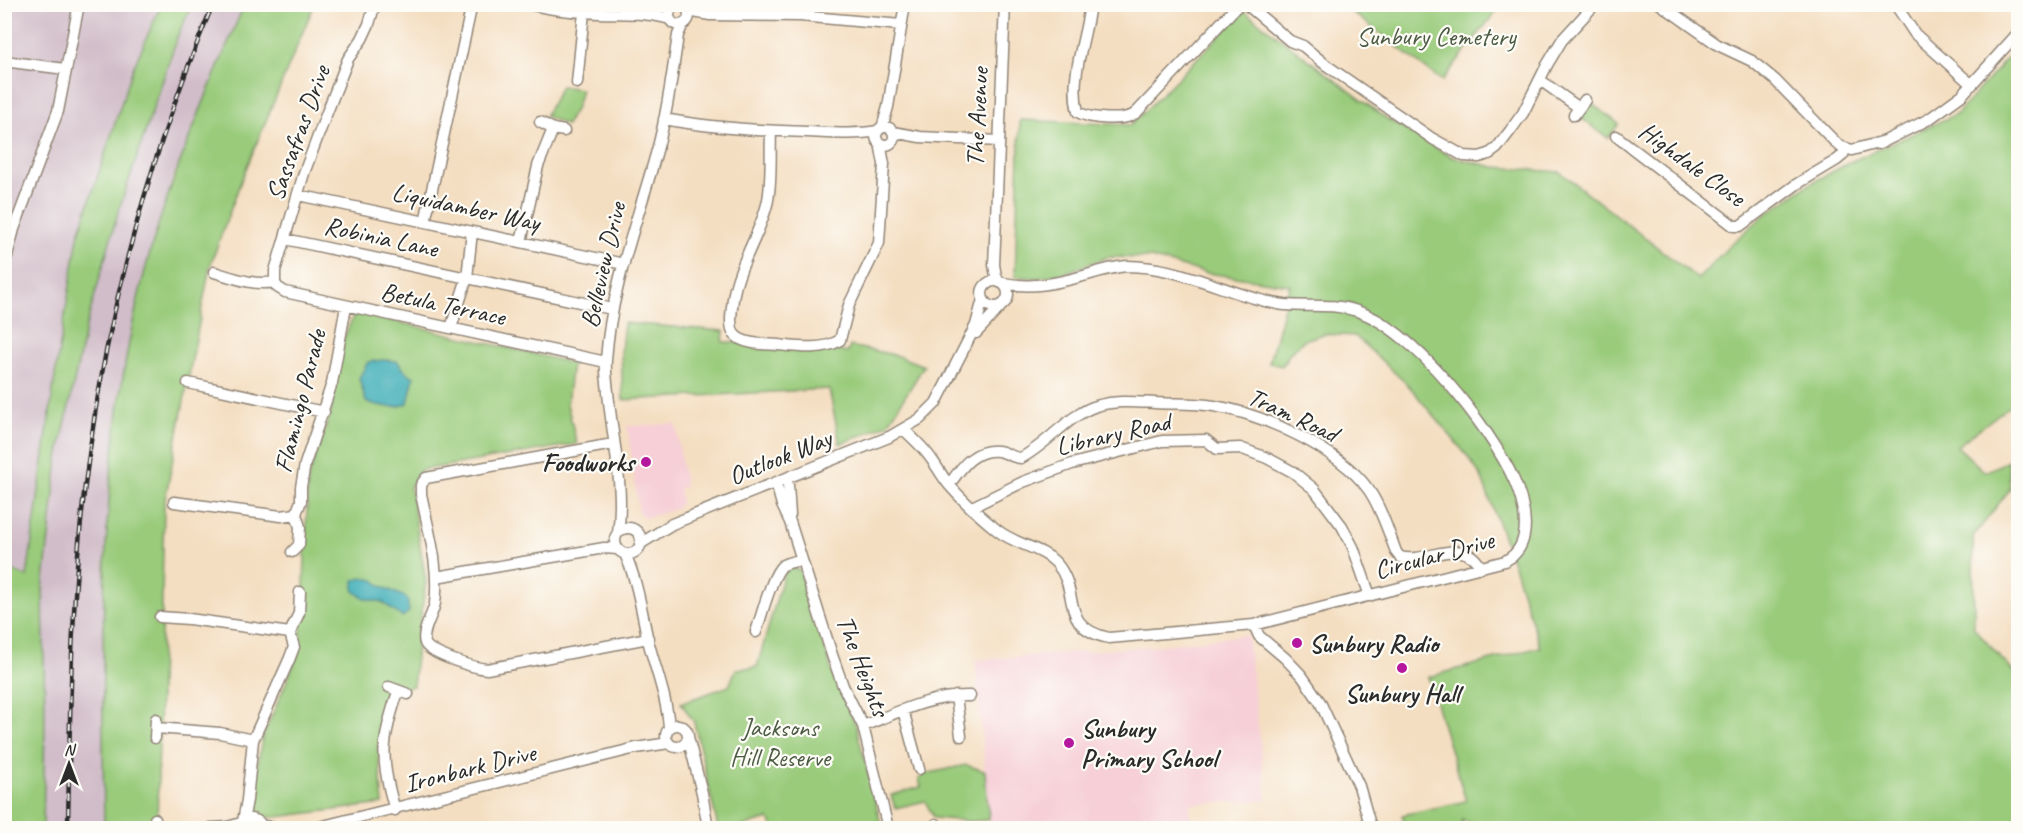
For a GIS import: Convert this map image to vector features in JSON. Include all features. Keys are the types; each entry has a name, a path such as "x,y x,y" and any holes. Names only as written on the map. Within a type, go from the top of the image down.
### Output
{"street":[{"path":"4,267 9,227 58,111 79,4"},
{"name":"Sassafras Drive","path":"275,282 275,271 298,195 326,115 348,59 369,24 375,4"},
{"path":"425,222 472,4"},
{"path":"771,131 768,199 735,290 732,330 736,336 746,341 789,346 830,347 840,340 849,305 879,243 885,135 904,4"},
{"name":"The Avenue","path":"1001,283 996,276 994,265 1005,4"},
{"path":"1090,4 1077,72 1076,105 1078,112 1089,116 1130,118 1239,4"},
{"path":"1246,4 1290,40 1303,46 1326,65 1434,139 1464,156 1479,157 1497,148 1523,113 1562,40 1595,4"},
{"path":"1660,4 1718,45 1752,61 1775,80 1844,152 1885,141 1929,119 1962,95 2019,33"},
{"path":"1895,4 1915,34 1972,85"},
{"path":"535,5 584,12 647,15 679,13 710,15 800,10 901,25"},
{"path":"577,83 584,12"},
{"name":"Belleview Drive","path":"633,530 626,516 620,494 606,362 612,309 660,141 676,50 679,13"},
{"path":"4,61 65,69"},
{"path":"1540,80 1579,107"},
{"path":"664,119 713,128 999,141"},
{"path":"540,122 553,129 564,131"},
{"path":"521,242 538,166 553,129"},
{"name":"Highdale Close","path":"1616,135 1734,226 1743,224 1844,152"},
{"name":"Liquidamber Way","path":"298,195 624,264"},
{"name":"The Avenue","path":"986,285 995,231"},
{"path":"451,328 467,278 472,232"},
{"name":"Robinia Lane","path":"285,239 612,309"},
{"name":"Circular Drive","path":"903,429 925,450 949,485 972,507 1004,535 1048,556 1056,563 1065,575 1075,615 1095,634 1109,638 1254,626 1481,568 1512,558 1520,547 1525,525 1521,499 1516,484 1491,440 1465,405 1423,357 1383,323 1346,308 1276,304 1185,275 1138,267 1111,268 1043,286 1015,286 1001,283"},
{"path":"214,272 253,283 275,282"},
{"path":"992,281 1001,283 1008,294 1002,305 993,307 986,303 982,291 986,285 992,281"},
{"name":"Betula Terrace","path":"275,282 276,287 285,292 606,362"},
{"name":"Outlook Way","path":"633,530 648,530 672,524 889,437 903,429 945,387 976,325 983,299"},
{"name":"Outlook Way","path":"963,350 1002,305"},
{"name":"Flamingo Parade","path":"292,552 299,545 298,511 305,464 332,383 346,306"},
{"path":"188,383 324,412"},
{"name":"Tram Road","path":"949,485 961,467 979,454 997,451 1021,458 1076,417 1098,406 1123,401 1212,406 1249,415 1277,426 1318,446 1335,458 1369,491 1400,557 1418,558 1454,550 1475,559 1481,568"},
{"name":"Library Road","path":"972,507 1023,482 1072,464 1162,441 1206,440 1218,448 1240,448 1267,458 1293,472 1314,489 1342,526 1353,547 1370,596"},
{"path":"613,444 426,478 421,485 421,494 437,588 434,608 424,641 428,648 474,668 487,669 648,638"},
{"name":"The Heights","path":"781,480 782,505 790,522 838,671 863,726 888,828"},
{"name":"Belleview Drive","path":"620,494 619,544 636,582"},
{"path":"174,502 281,516 298,511"},
{"name":"Outlook Way","path":"639,547 672,524"},
{"path":"622,530 633,530 639,535 639,547 630,554 619,544 622,530"},
{"path":"436,577 619,544"},
{"name":"Belleview Drive","path":"639,547 635,564 636,582 665,700 670,737"},
{"path":"756,632 780,568 788,563 802,560"},
{"path":"241,824 247,800 253,740 294,647 290,633 300,613 300,592"},
{"path":"160,617 290,633"},
{"path":"1254,626 1259,636 1302,676 1320,702 1359,786 1371,828"},
{"path":"395,810 385,776 384,755 385,734 398,691"},
{"path":"956,696 961,736"},
{"path":"863,726 928,701 970,696"},
{"name":"Belleview Drive","path":"665,700 673,718 687,731 688,738"},
{"path":"903,710 919,769"},
{"name":"Ironbark Drive","path":"317,828 636,748 670,737 675,724 682,726"},
{"path":"156,728 220,733 253,740"},
{"path":"670,737 683,745 688,738"},
{"path":"670,737 696,765"},
{"path":"688,738 696,765 708,828"},
{"path":"247,800 250,813 259,824"},
{"path":"211,828 241,824 248,819 274,828"}],"shaded area":[{"path":"5,5 161,5 132,71 56,369 27,577 5,567"},
{"path":"192,5 244,5 172,180 138,298 119,396 105,550 102,667 104,828 43,828 45,723 43,589 58,458 85,330 117,216 178,35"},
{"path":"627,424 628,426 676,424 685,487 679,488 681,503 675,509 646,518 639,514"},
{"name":"Sunbury Primary School","path":"1247,635 1267,800 1190,804 1190,828 990,828 975,660 1155,646"}],"green space":[{"path":"161,5 192,5 178,35 117,216 85,330 58,458 43,589 45,723 43,828 5,828 5,567 27,577 56,369 78,237 132,71"},
{"path":"244,5 314,5 241,181 210,266 164,505 157,828 104,828 105,562 109,496 125,364 138,299 171,186"},
{"name":"Sunbury Cemetery","path":"1343,5 1501,5 1442,81"},
{"path":"1244,11 1387,119 1452,157 1494,167 1560,172 1698,279 1731,244 1762,217 1806,186 1850,162 1957,114 2018,46 2017,410 2008,407 1957,446 1985,472 2008,461 2010,489 1973,537 1974,628 2018,677 2018,828 1483,828 1462,820 1462,828 1406,828 1402,815 1466,801 1428,677 1540,647 1514,566 1481,476 1469,458 1409,386 1355,336 1324,334 1304,340 1290,353 1282,366 1269,363 1290,285 1207,273 1150,258 1108,257 1064,273 1040,278 1015,277 1020,120 1131,125"},
{"path":"561,86 581,89 576,108 566,125 545,116"},
{"path":"1592,104 1619,124 1608,138 1581,118"},
{"path":"355,312 572,363 567,404 577,444 421,470 410,487 426,581 413,686 388,693 378,747 383,804 260,817 251,804 262,739 299,652 303,610 308,479 331,412 342,343"},
{"path":"624,323 724,331 723,342 848,352 850,346 895,355 924,366 888,424 840,444 829,389 623,400 621,350"},
{"name":"Jacksons Hill Reserve","path":"792,568 800,570 833,674 856,726 882,828 773,828 769,819 737,828 718,828 694,722 681,703 729,686 736,669 757,667 784,573"},
{"path":"966,765 985,771 989,820 934,818 925,801 895,808 891,795 921,787 919,779 925,774"}],"water":[{"path":"397,361 406,372 414,377 408,403 393,407 366,402 359,378 368,362"},
{"path":"363,578 374,580 381,586 407,598 409,612 402,617 382,602 366,599 354,591 354,580"}],"railway":[{"path":"68,828 71,691 78,554 88,462 107,345 135,229 152,172 191,59 213,4"}],"place":[{"name":"Foodworks","path":"646,462"},
{"name":"Sunbury Radio","path":"1297,643"},
{"name":"Sunbury Hall","path":"1402,668"},
{"name":"Sunbury Primary School","path":"1069,743"}]}
